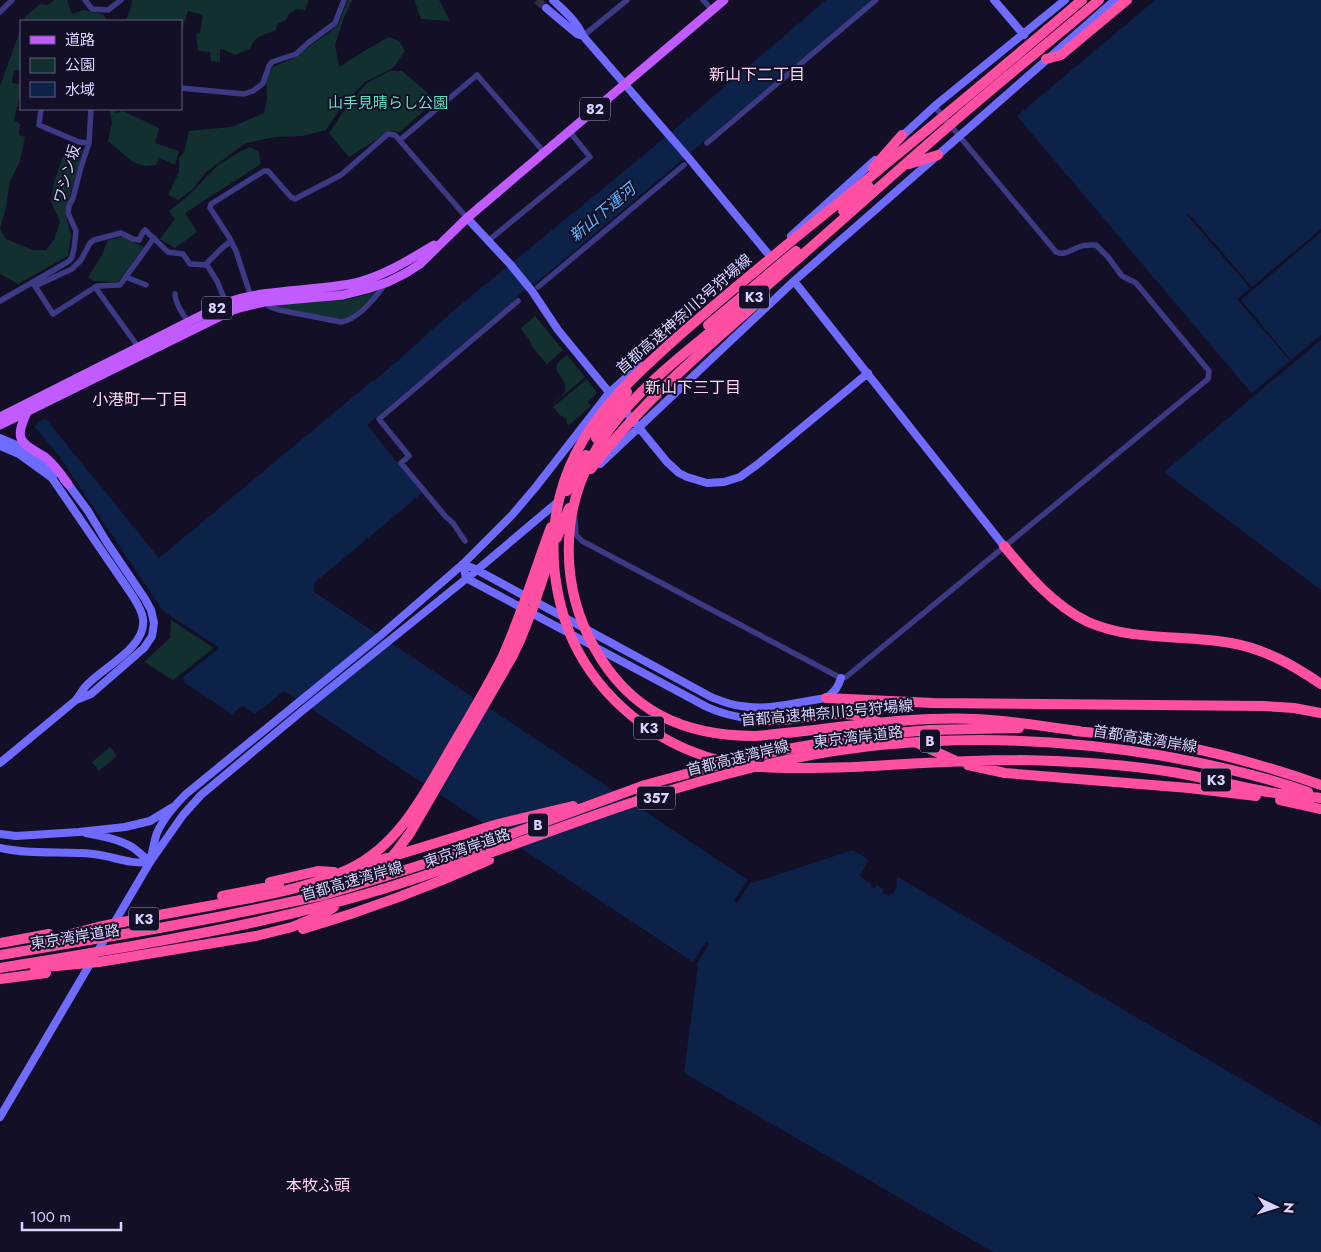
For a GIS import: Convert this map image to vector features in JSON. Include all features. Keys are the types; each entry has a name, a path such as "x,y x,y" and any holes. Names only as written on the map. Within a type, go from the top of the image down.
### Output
{"highway":[{"name":"首都高速神奈川3号狩場線","path":"1082,0 680,335 634,377 605,409 582,441 565,479 556,515 553,549 554,574 560,604 573,639 586,665 605,689 628,713 663,737 686,749 719,760 776,768 824,768 949,761 1012,760 1111,765 1177,773 1274,793 1321,798"},
{"name":"首都高速神奈川3号狩場線","path":"1079,732 976,719 902,721 777,734 738,736 695,730 670,720 647,707 627,691 608,670 592,644 576,605 569,561 569,529 575,499 589,463 599,445 631,402 688,351 759,293 960,116 1099,0"},
{"path":"1046,59 1061,55 1127,0"},
{"name":"K3","path":"0,955 97,928 314,883 350,869 385,845 401,828 422,799 487,686 502,658 514,629 557,511 571,481 592,444 631,386 650,361 681,329 746,270 878,163 925,132"},
{"name":"K3","path":"605,409 646,370 831,214 902,135"},
{"name":"K3","path":"631,402 660,368 700,331 835,220 863,191 894,168 938,155"},
{"name":"K3","path":"0,968 99,962 267,934 292,927 320,915 359,890 384,866 410,833 495,688 521,638 566,513 587,475 636,416 684,368 833,236 876,190"},
{"path":"1004,546 1049,596 1074,614 1100,627 1141,636 1213,640 1245,646 1260,650 1288,663 1321,684"},
{"path":"826,698 933,703 1264,706 1294,708 1321,713"},
{"path":"752,719 783,720 847,713 867,717 937,753 967,765 998,772 1241,793 1321,808"},
{"name":"首都高速湾岸線","path":"0,955 154,930 324,894 378,879 465,850 645,785 750,757 848,738 930,730 1006,728 1079,732 1185,747 1262,766 1321,785"},
{"name":"東京湾岸道路","path":"0,955 154,933 356,894 393,884 626,802 700,779 802,755 868,744 990,737 1090,743 1148,751 1201,762 1269,779 1321,798"},
{"name":"首都高速湾岸線","path":"0,968 175,939 292,914 393,886 702,781 812,755 844,750 930,741 1018,740 1092,746 1130,750 1229,769 1273,780 1321,798"},
{"name":"東京湾岸道路","path":"0,968 319,906 384,891 629,807 730,776 831,755 890,747 992,742 1059,745 1115,751 1147,755 1225,772 1321,798"},
{"name":"B","path":"65,931 374,863 498,824 618,794"},
{"name":"B","path":"102,967 227,947 332,920 393,899 456,874 544,834"},
{"path":"0,979 102,967 363,901 455,868"},
{"path":"0,943 65,931 310,903"}],"main road":[{"name":"82","path":"0,425 252,300 264,302 343,295 388,282 406,273 420,264 467,218 724,0"},
{"name":"82","path":"0,417 226,303 356,283 398,266 446,238"},
{"path":"27,412 20,436 23,442 45,457 58,469 68,484"}],"street":[{"path":"0,12 12,0"},
{"path":"85,0 92,9 108,10 121,0"},
{"path":"182,88 244,94 253,91 263,83 268,66 272,62 296,54 335,22 344,0"},
{"path":"553,0 669,134 769,255"},
{"path":"583,36 627,0"},
{"path":"703,0 712,10"},
{"path":"707,143 876,0"},
{"path":"994,0 1046,59"},
{"path":"0,834 16,836 125,827 140,824 156,817 176,804 196,785 381,635 463,564 512,515 609,393 769,255 902,135 1065,0"},
{"path":"0,1117 150,862 191,805 389,640 477,570 566,494 639,428 794,281 1115,0"},
{"path":"546,8 577,34 583,36"},
{"path":"400,140 477,75 544,152"},
{"path":"463,564 711,697 726,703 754,708 826,698 837,689 841,678 850,674 1208,379 1209,371 1136,283 1122,276 1096,245 1084,245 1061,254 1056,252 935,107"},
{"path":"41,110 39,125 79,142 89,143"},
{"name":"ワシン坂","path":"34,284 69,261 72,257 76,231 68,213 89,143 91,110"},
{"path":"488,241 590,157 569,131"},
{"path":"252,300 231,241 210,208 212,204 264,170 268,171 291,198 294,199 341,175 388,134 395,135 400,140 467,218 533,287 558,330 667,462 679,473 707,483 724,482 740,477 868,372"},
{"path":"533,287 684,165"},
{"path":"0,301 34,284 72,269 81,260 90,243 94,240 122,233 139,240 146,230 168,252 183,254 190,264 207,265 217,281 226,303"},
{"path":"34,284 53,314 95,287 120,285 154,238"},
{"path":"205,265 231,241"},
{"path":"126,277 146,285"},
{"path":"794,281 1004,546"},
{"path":"264,302 270,307 279,310 341,322 352,319 376,297 388,282"},
{"path":"95,287 138,348"},
{"path":"175,294 175,298 189,322"},
{"path":"465,541 453,524 401,463 409,456 379,418 518,301"},
{"path":"0,438 12,442 42,460 68,484 88,511 151,610 154,623 152,636 144,648 91,694 76,700"},
{"path":"0,446 19,454 52,478 130,592 142,614 144,626 137,642 85,687 76,700 0,763"},
{"path":"566,494 573,506 578,538 582,541 841,678"},
{"path":"463,564 466,578 707,707 729,716 752,719"},
{"path":"150,862 157,834 176,804"},
{"path":"80,832 117,840 133,848 150,862"},
{"path":"0,848 19,851 90,853 137,863 150,862"}],"green space":[{"path":"55,0 67,0 72,14 83,10 103,14 107,20 24,20 25,17 40,4 47,5"},
{"path":"132,0 309,0 305,10 296,9 289,14 286,20 277,24 276,30 257,38 250,49 235,55 220,49 220,62 211,61 210,52 198,51 196,34 200,33 203,15 188,11 182,29 182,20 126,20"},
{"path":"348,0 352,0 335,45 339,67 389,37 399,41 405,51 393,68 365,82 344,103 326,130 302,136 275,137 246,143 206,172 192,190 178,200 168,195 179,172 179,158 184,152 189,131 231,127 264,113 267,100 266,79 273,67 292,59 338,25"},
{"path":"414,0 439,0 450,21 421,19"},
{"path":"20,31 20,71 14,70 12,83 20,85 20,94 14,120 20,124 19,135 25,137 20,161 10,181 0,229 0,86"},
{"name":"山手見晴らし公園","path":"390,71 402,71 436,100 400,132 390,131 349,157 329,133 348,105 367,83"},
{"path":"109,110 115,110 116,113 123,111 159,128 155,143 179,151 175,165 160,158 156,165 144,166 133,162 108,141 112,123"},
{"path":"67,143 83,151 65,213 71,235 68,256 18,284 0,274 0,229 6,239 33,250 46,250 54,240 60,222 51,202 54,183"},
{"path":"250,147 259,152 261,164 185,213 197,232 175,248 160,239 175,219 169,211 188,196 216,167"},
{"path":"122,237 144,247 118,282 94,281 88,277 102,255 108,240"},
{"path":"380,291 349,319 339,320 277,307 276,305 350,299"},
{"path":"535,316 563,350 547,364 532,347 529,339 521,329"},
{"path":"567,355 585,377 552,405 564,393 565,384 557,367 559,362"},
{"path":"587,379 596,391 596,394 588,402 591,406 568,426 566,419 553,407"},
{"path":"171,620 214,648 173,680 144,662 170,638"},
{"path":"110,747 117,756 99,771 92,762"}],"water":[{"name":"新山下運河","path":"826,0 872,0 535,284 533,283 516,297 517,299 367,425 422,493 314,583 314,592 748,880 734,901 737,903 751,882 853,850 869,860 860,875 872,884 871,887 874,889 877,885 884,889 882,893 889,896 891,893 893,894 897,887 896,881 898,877 1321,1126 1321,1252 993,1252 684,1073 698,966 696,965 709,944 706,942 693,962 284,691 255,714 242,706 232,714 185,683 183,677 217,650 218,647 163,611 59,456 34,426 45,418 159,558 374,381 453,311 655,146"},
{"path":"1155,0 1321,0 1321,590 1164,472 1254,396 1017,116"}],"pier":[{"path":"1188,214 1252,287 1321,229 1321,232 1241,300 1291,360 1321,335 1321,340 1254,396 1252,393 1290,361 1237,299 1250,288"}],"tunnel":[{"path":"537,0 546,8"}],"district":[{"name":"新山下二丁目","path":"757,74"},
{"name":"新山下三丁目","path":"693,387"},
{"name":"小港町一丁目","path":"140,399"},
{"name":"本牧ふ頭","path":"318,1185"}]}
